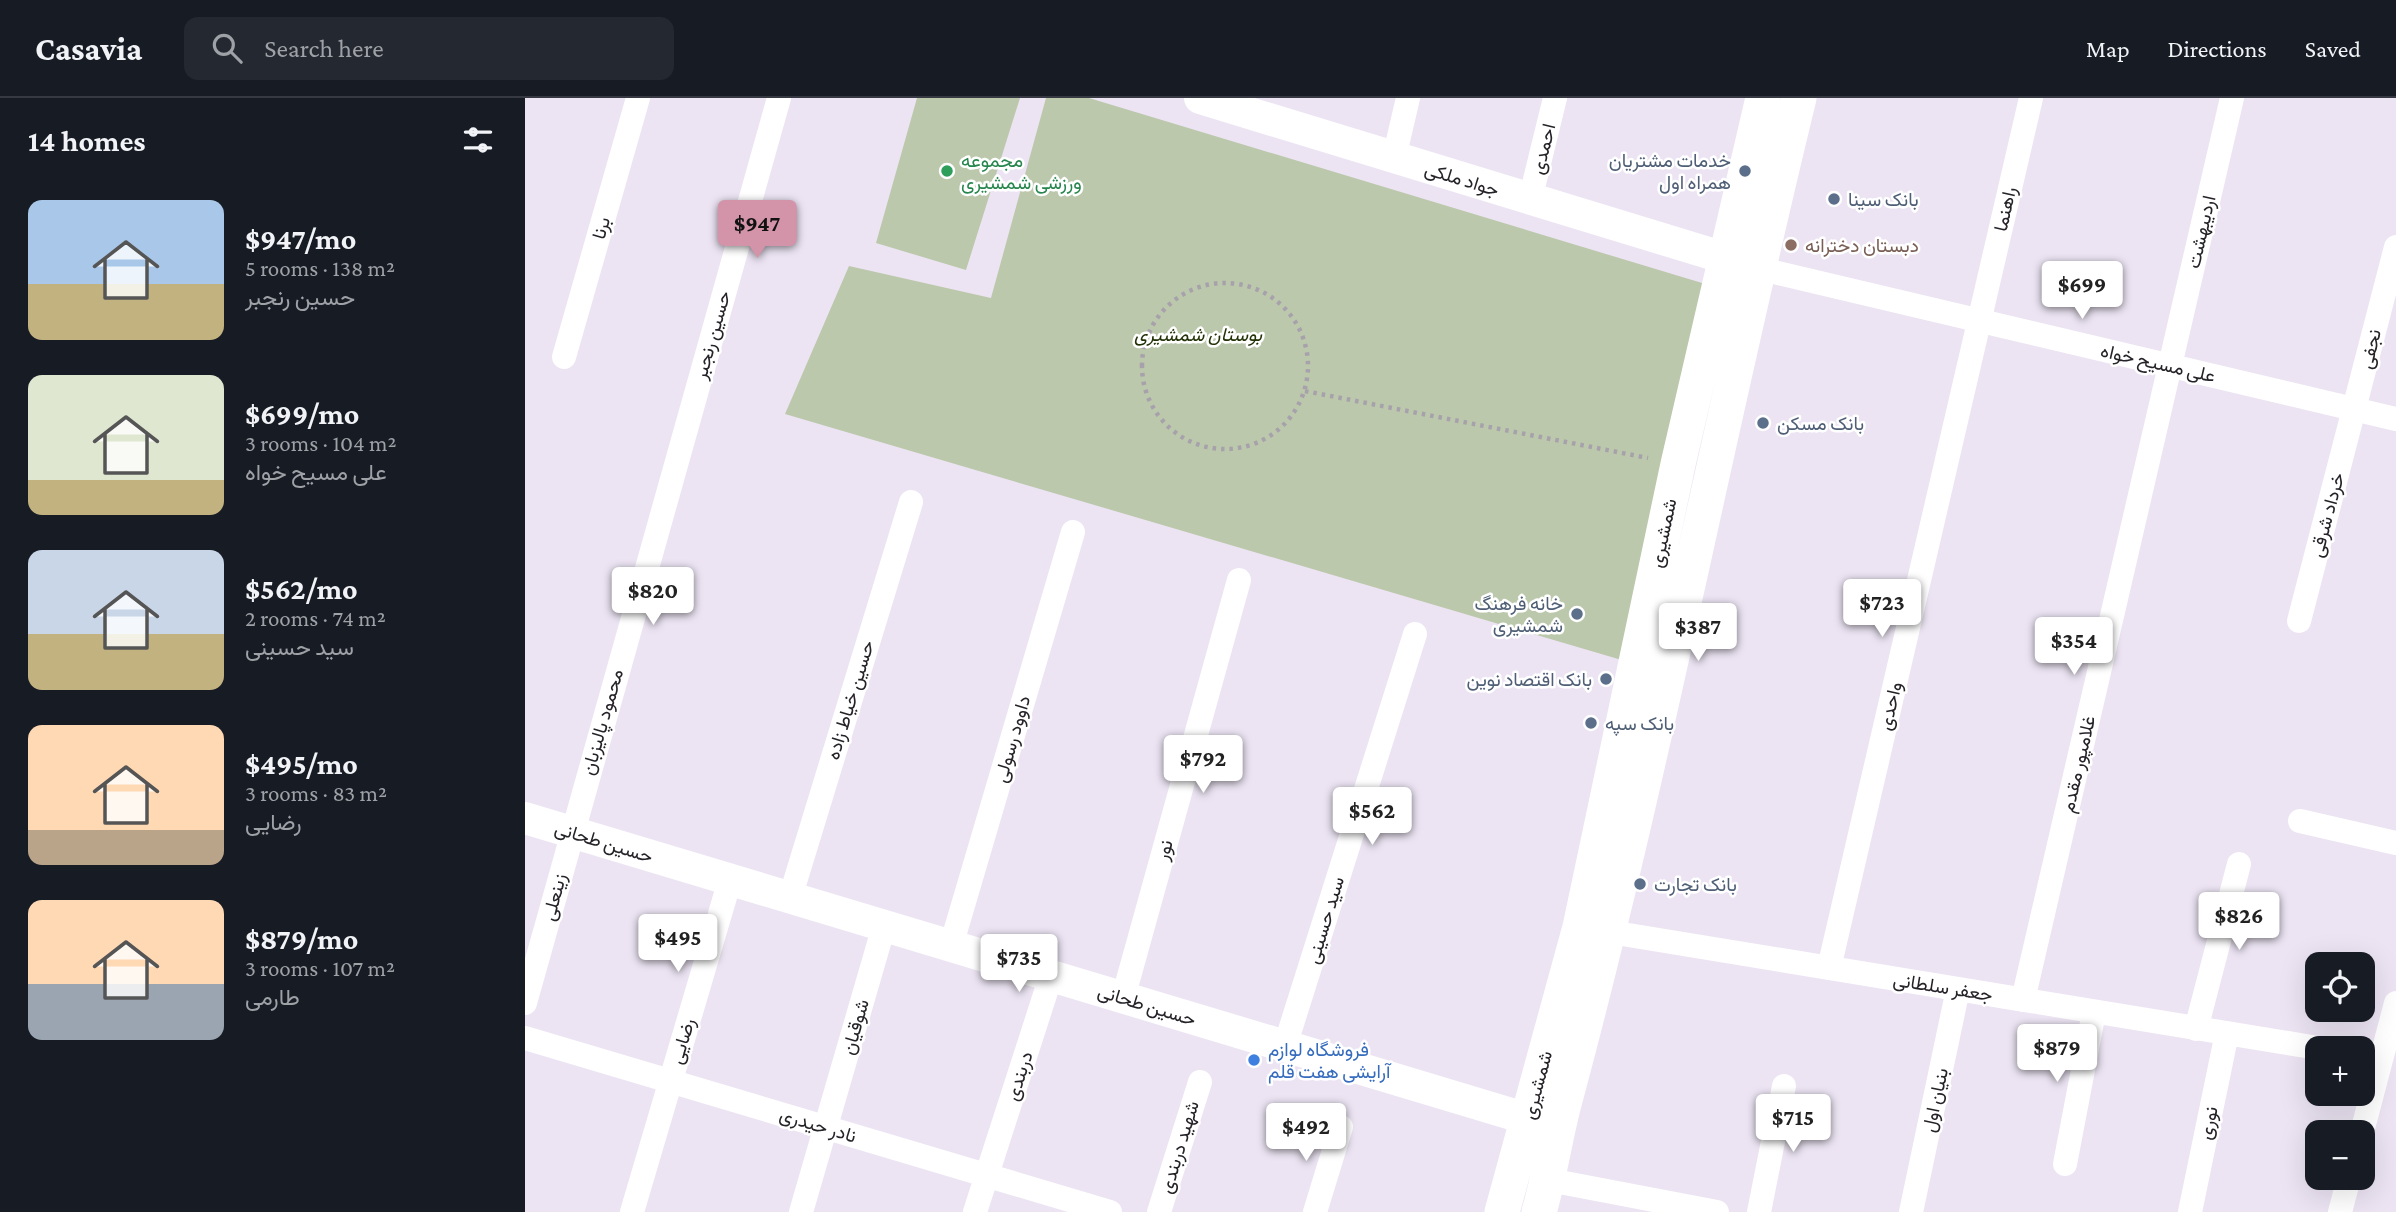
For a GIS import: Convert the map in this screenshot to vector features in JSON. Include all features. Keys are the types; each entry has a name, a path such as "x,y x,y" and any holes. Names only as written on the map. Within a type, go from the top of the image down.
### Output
{"main road":[{"name":"شمشیری","path":"1503,1212 1514,1173 1543,1122 1595,930 1741,263 1763,98"},
{"name":"شمشیری","path":"1595,930 1678,464 1741,263 1799,98"},
{"name":"شمشیری","path":"1543,1122 1544,1196"},
{"path":"1514,1173 1544,1196"}],"street":[{"name":"برنا","path":"564,357 638,98"},
{"name":"حسین رنجبر","path":"691,409 779,98"},
{"name":"جواد ملکی","path":"1200,98 1245,105 1394,158 1741,263"},
{"path":"1394,158 1408,98"},
{"name":"احمدی","path":"1530,200 1555,98"},
{"name":"راهنما","path":"1980,321 2031,98"},
{"name":"اردیبهشت","path":"2170,365 2232,98"},
{"name":"نجفی","path":"2355,410 2396,247"},
{"name":"علی مسیح خواه","path":"1741,263 2396,419"},
{"name":"واحدی","path":"1829,968 1980,321"},
{"name":"غلامپور مقدم","path":"2023,1000 2170,365"},
{"name":"محمود پالیزبان","path":"571,832 691,409"},
{"name":"خرداد شرقی","path":"2299,621 2355,410"},
{"name":"حسین خیاط زاده","path":"790,898 911,502"},
{"name":"داوود رسولی","path":"951,946 1073,532"},
{"name":"نور","path":"1123,998 1239,580"},
{"name":"سید حسینی","path":"1285,1046 1415,634"},
{"name":"حسین طحانی","path":"525,818 1543,1122"},
{"path":"2300,821 2396,843"},
{"name":"زینعلی","path":"525,1003 571,832"},
{"path":"2196,1028 2239,864"},
{"name":"رضایی","path":"632,1212 730,880"},
{"name":"شوقیان","path":"801,1212 884,926"},
{"name":"جعفر سلطانی","path":"1595,930 2305,1046"},
{"name":"دربندی","path":"975,1212 1051,976"},
{"name":"بنیان اول","path":"1911,1212 1958,989"},
{"path":"2365,1120 2396,1003"},
{"path":"2065,1164 2094,1012"},
{"name":"نوری","path":"2190,1212 2227,1033"},
{"name":"نادر حیدری","path":"525,1038 1110,1212"},
{"name":"شهید دربندی","path":"1159,1212 1200,1082"},
{"path":"1759,1212 1784,1086"},
{"path":"1315,1212 1341,1127"},
{"path":"2340,1212 2346,1190"},
{"path":"1544,1196 1717,1212"}],"path":[{"path":"1223,282 1249,285 1273,296 1293,315 1305,339 1309,365 1305,391 1292,417 1271,436 1245,448 1217,450 1189,442 1166,425 1150,402 1142,374 1144,346 1155,320 1173,300 1196,286 1223,282"},
{"path":"1305,391 1678,464"}],"green space":[{"name":"مجموعه ورزشی شمشیری","path":"917,98 1020,98 966,270 876,243"},
{"name":"بوستان شمشیری","path":"1046,98 1089,98 1712,286 1625,661 785,414 849,266 991,298"}],"place":[{"name":"مجموعه ورزشی شمشیری","path":"947,171"},
{"name":"خدمات مشتریان همراه اول","path":"1745,171"},
{"name":"بانک سینا","path":"1834,199"},
{"name":"دبستان دخترانه","path":"1791,245"},
{"name":"بانک مسکن","path":"1763,423"},
{"name":"خانه فرهنگ شمشیری","path":"1577,614"},
{"name":"بانک اقتصاد نوین","path":"1606,679"},
{"name":"بانک سپه","path":"1591,723"},
{"name":"بانک تجارت","path":"1640,884"},
{"name":"فروشگاه لوازم آرایشی هفت قلم","path":"1254,1060"}]}
